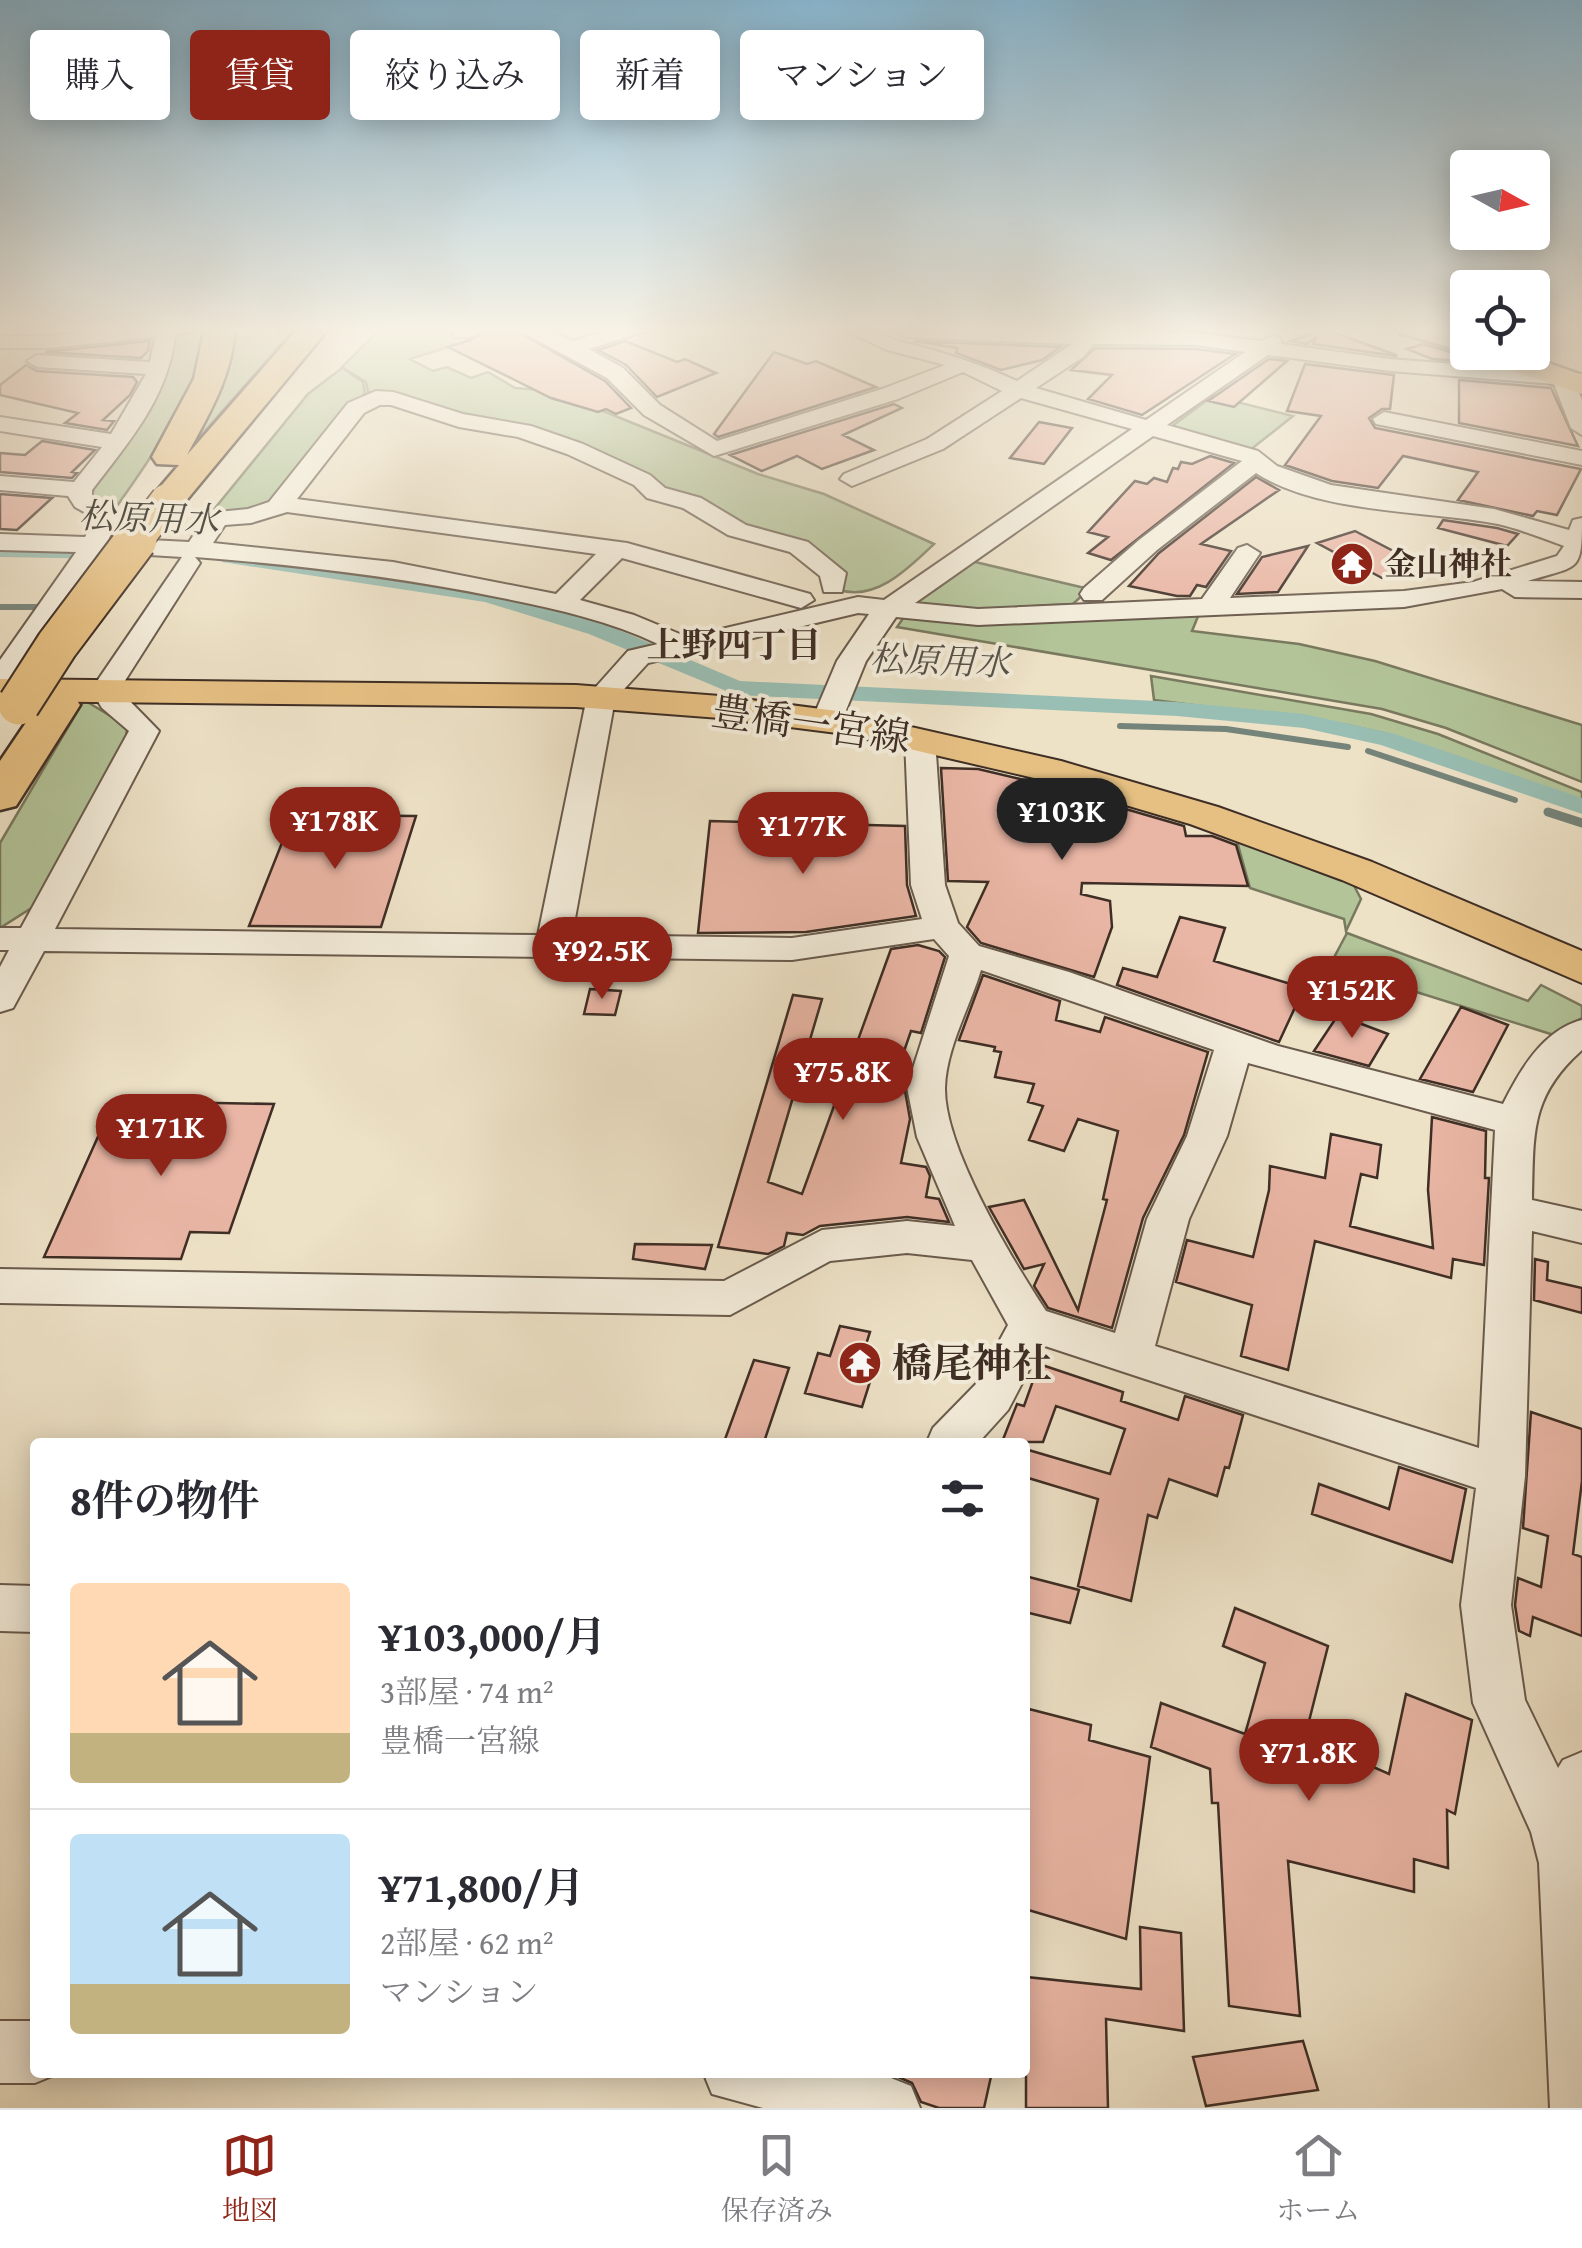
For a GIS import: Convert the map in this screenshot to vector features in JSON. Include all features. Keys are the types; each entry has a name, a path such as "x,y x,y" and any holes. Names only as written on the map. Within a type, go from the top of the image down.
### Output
{"highway":[{"path":"171,500 195,425"},
{"path":"0,796 16,702 45,648 233,425"},
{"path":"16,702 171,500 245,425"}],"main road":[{"name":"豊橋一宮線","path":"16,702 105,690 832,704 920,739 1037,766 1224,819 1459,910 1582,969"}],"street":[{"path":"9,425 117,442"},
{"path":"16,702 88,551 108,518 102,511 87,507 80,499 80,490 128,425"},
{"path":"0,1000 16,939 144,731 135,718 108,700 105,690 217,518 252,516 281,504 342,425"},
{"path":"490,425 522,431 575,449 642,480 656,493 692,503 737,530 799,547 833,572 833,586"},
{"path":"676,425 714,450 791,425"},
{"path":"852,479 936,444 964,425"},
{"path":"1138,425 1250,456 1272,474 1322,488 1419,507 1491,515 1577,544"},
{"path":"832,704 870,627 888,609 1151,425"},
{"path":"1418,425 1582,458"},
{"path":"1093,594 1148,545 1255,462"},
{"path":"0,483 80,490"},
{"path":"281,504 615,550 801,600"},
{"path":"682,565 700,560 737,530"},
{"path":"0,542 88,551 192,555 466,582 562,603 665,636 660,650"},
{"path":"1476,589 1577,544"},
{"path":"553,946 602,697 660,650 842,607 978,617 1354,602 1476,589 1573,590 1570,568 1577,544"},
{"path":"562,603 615,550"},
{"path":"0,559 88,551"},
{"path":"1211,606 1247,553"},
{"path":"192,555 512,609 660,650"},
{"path":"920,739 928,885 954,941 963,976 926,1084 926,1112 985,1245 1012,1298 1031,1324 1502,1476"},
{"path":"16,939 792,949 954,941 1236,1044 1515,1121"},
{"path":"1582,1032 1567,1041 1540,1072 1515,1121 1502,1476 1486,1606 1499,1703 1558,1828 1567,1863 1582,2108"},
{"path":"1130,1358 1168,1218 1206,1136 1236,1044"},
{"path":"1513,1211 1582,1226"},
{"path":"0,1286 730,1298 822,1246 907,1237 985,1245"},
{"path":"954,1438 992,1397 1031,1324"},
{"path":"0,1608 30,1609"},
{"path":"1558,1828 1582,1779"},
{"path":"0,2052 30,2052"},
{"path":"768,2078 825,2088 889,2108"}],"green space":[{"path":"138,425 170,425 117,506 98,503 92,496 95,483"},
{"path":"198,425 210,425 189,449"},
{"path":"282,425 338,425 275,502 256,509 211,513"},
{"path":"490,425 638,425 758,474 824,494 934,544 902,573 877,588 851,592 837,589 842,582 757,531 660,491 616,460"},
{"path":"1173,425 1281,425 1249,451 1168,429"},
{"path":"971,561 1089,589 1073,604 978,609 910,603"},
{"path":"1201,609 1192,631 1299,644 1375,661 1582,725 1582,782 1446,728 1382,709 897,627 904,617"},
{"path":"1151,676 1371,714 1438,734 1582,792 1582,801 1387,734 1347,725 1154,700"},
{"path":"84,700 127,726 126,740 33,907 0,928 0,843"},
{"path":"1235,834 1350,878 1361,899 1346,931 1344,919 1250,888"},
{"path":"1347,933 1528,1001 1541,985 1582,1006 1582,1018 1557,1036 1330,965"}],"building":[{"path":"79,425 111,425 107,430"},
{"path":"720,425 755,425 718,437 714,434"},
{"path":"825,425 864,425 843,435 874,450 822,469 797,456 762,471 730,455"},
{"path":"1036,425 1072,428 1044,464 1010,458"},
{"path":"1314,425 1373,425 1581,469 1557,515 1537,511 1533,516 1458,500 1478,472 1403,456 1378,488 1332,481 1285,465"},
{"path":"1471,425 1568,425 1578,446"},
{"path":"42,441 95,450 72,472 77,473 72,478 0,472 0,453 25,455"},
{"path":"1210,456 1234,463 1111,560 1088,553 1108,537 1088,532 1135,481 1147,484 1154,478 1167,482 1173,468 1178,469 1181,462 1192,464"},
{"path":"1256,477 1279,490 1201,544 1231,551 1206,587 1197,585 1190,596 1177,596 1129,586 1159,553"},
{"path":"0,494 52,498 17,530 0,529"},
{"path":"1443,520 1518,534 1507,546 1438,528"},
{"path":"1355,531 1420,565 1382,578 1317,543"},
{"path":"1308,546 1278,592 1237,594 1262,557"},
{"path":"941,768 978,769 1033,782 1184,826 1186,836 1212,836 1236,845 1248,886 1082,883 1081,894 1110,901 1112,927 1094,977 981,943 967,927 988,882 948,881"},
{"path":"293,815 416,816 381,927 249,926"},
{"path":"710,821 905,826 907,885 916,916 806,932 698,933"},
{"path":"1180,917 1225,928 1214,961 1304,988 1279,1042 1117,985 1123,968 1157,977"},
{"path":"918,945 939,951 945,957 921,1033 911,1031 893,1083 904,1085 910,1119 901,1163 926,1167 930,1176 926,1197 939,1199 949,1222 907,1217 820,1226 803,1235 787,1233 784,1246 768,1254 718,1247 793,995 822,999 768,1182 802,1194 891,949"},
{"path":"983,975 1060,1001 1056,1020 1100,1032 1105,1017 1208,1052 1184,1135 1143,1218 1112,1328 1048,1308 1034,1286 1044,1264 1024,1269 989,1207 1024,1200 1078,1310 1107,1200 1103,1199 1118,1131 1078,1119 1064,1151 1029,1140 1043,1106 1028,1102 1034,1084 995,1077 1001,1052 994,1051 995,1047 959,1040"},
{"path":"590,989 621,991 615,1015 584,1014"},
{"path":"1461,1007 1508,1025 1473,1092 1420,1079"},
{"path":"1338,1015 1388,1034 1369,1066 1314,1051"},
{"path":"114,1101 274,1104 229,1233 190,1232 181,1259 44,1257"},
{"path":"1432,1117 1486,1131 1485,1178 1489,1178 1484,1265 1453,1259 1451,1278 1315,1241 1288,1370 1241,1356 1252,1305 1176,1282 1187,1240 1253,1257 1269,1190 1270,1166 1325,1178 1331,1134 1381,1145 1377,1178 1361,1174 1350,1226 1433,1248 1428,1190"},
{"path":"635,1244 712,1245 705,1269 633,1259"},
{"path":"1535,1259 1548,1262 1547,1280 1582,1288 1582,1313 1534,1300"},
{"path":"840,1326 870,1332 860,1363 875,1366 862,1407 805,1393 818,1353 830,1356"},
{"path":"754,1360 789,1368 765,1438 725,1438"},
{"path":"1039,1364 1123,1392 1121,1401 1178,1420 1185,1396 1243,1415 1217,1496 1169,1479 1157,1518 1148,1515 1131,1601 1078,1586 1098,1499 1030,1479 1030,1450 1110,1474 1125,1429 1056,1406 1043,1442 1004,1438 1017,1404 1024,1406"},
{"path":"1531,1412 1582,1429 1582,1481 1573,1554 1582,1557 1582,1636 1533,1617 1530,1636 1519,1631 1515,1605 1518,1578 1541,1587 1548,1536 1523,1528"},
{"path":"1399,1467 1466,1489 1452,1562 1312,1514 1319,1484 1389,1509"},
{"path":"1030,1577 1079,1590 1070,1623 1030,1613"},
{"path":"1235,1608 1328,1646 1305,1737 1389,1774 1406,1694 1472,1720 1455,1814 1447,1810 1448,1868 1414,1859 1414,1892 1288,1861 1300,2016 1229,2006 1218,1803 1212,1803 1210,1769 1151,1747 1161,1703 1245,1734 1265,1663 1223,1646"},
{"path":"1030,1709 1091,1725 1089,1740 1150,1757 1126,1939 1030,1910"},
{"path":"1140,1927 1181,1933 1184,2031 1106,2019 1108,2108 1026,2108 1026,2078 1030,2078 1030,1977 1141,1989"},
{"path":"1303,2041 1318,2090 1206,2106 1193,2057"},
{"path":"901,2078 991,2078 984,2108 939,2108 921,2102 912,2083"}],"waterway":[{"name":"松原用水","path":"0,551 113,553"},
{"name":"松原用水","path":"229,558 488,596 597,629 736,688 1177,709 1304,721 1387,739 1582,806"},
{"path":"0,607 43,607"},
{"path":"1120,726 1226,729 1348,747"},
{"path":"1368,751 1515,800"},
{"path":"1548,812 1582,823"}],"place":[{"name":"金山神社","path":"1352,564"},
{"name":"橋尾神社","path":"860,1363"}],"district":[{"name":"上野四丁目","path":"734,645"}]}
